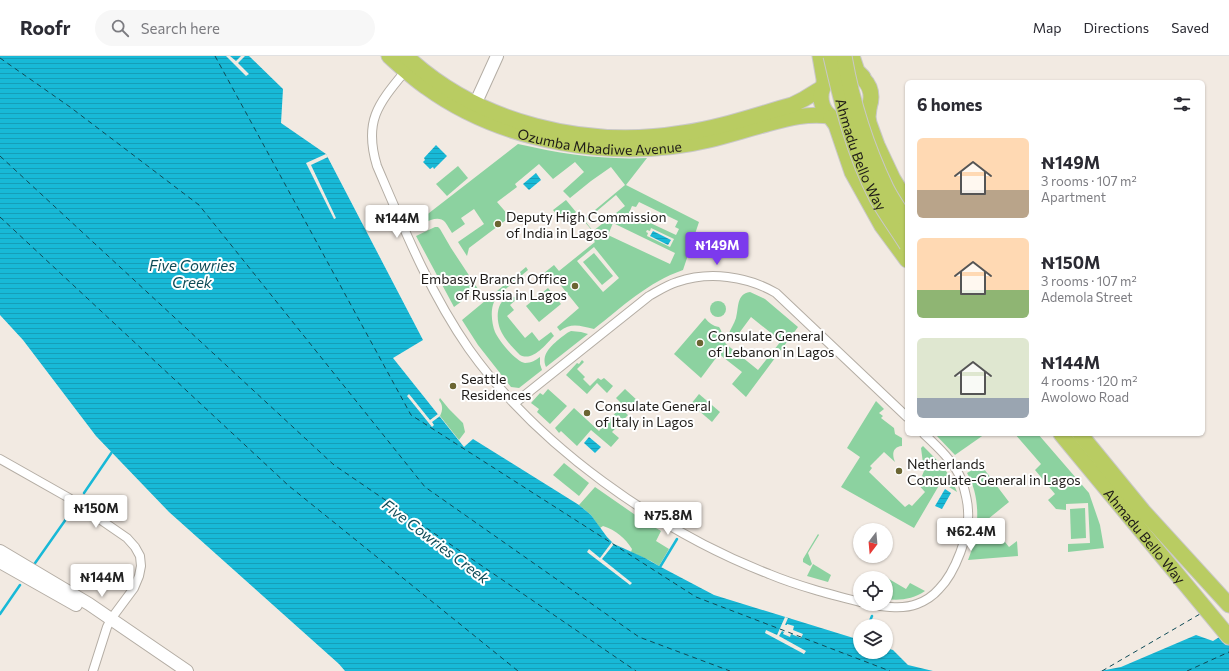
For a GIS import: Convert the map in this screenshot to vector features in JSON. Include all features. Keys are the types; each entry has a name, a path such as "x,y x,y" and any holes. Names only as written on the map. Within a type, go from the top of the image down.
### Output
{"highway":[{"name":"Ozumba Mbadiwe Avenue","path":"389,56 408,63 455,93 473,109 508,129 552,141 601,148 634,149 670,146 708,140 797,116 813,115 831,117"},
{"path":"820,56 824,79 821,100 822,106 836,125 852,172 882,226 905,257"},
{"name":"Ahmadu Bello Way","path":"831,56 851,133 865,172 878,199 905,242"},
{"name":"Ahmadu Bello Way","path":"844,56 857,115 870,152 887,189 905,219"},
{"path":"852,56 857,71 869,85 871,92 868,117 877,145 893,179 905,199"},
{"path":"823,86 828,78 834,74 842,72 849,72 863,78"},
{"name":"Ozumba Mbadiwe Avenue","path":"473,109 499,114 528,124 589,137 652,137 710,128 792,105 823,86"},
{"path":"831,117 838,121 853,121 865,114 869,108"},
{"name":"Ahmadu Bello Way","path":"1063,436 1229,637"},
{"name":"Ahmadu Bello Way","path":"1082,436 1143,511 1229,605"}],"main road":[{"path":"473,109 497,56"},
{"path":"0,551 64,588 173,671"},
{"path":"0,562 85,609 187,671"}],"street":[{"path":"408,63 386,95 376,113 371,137 373,152 377,166 413,250 442,305 469,349 489,374 537,426 564,450 601,479 641,507 680,531 717,551 770,575 853,600"},
{"path":"515,403 649,296 668,285 677,282 712,276 752,281 776,293 905,415"},
{"path":"893,606 916,605 929,598 939,590 947,580 966,536 968,512 967,499 957,471 926,436"},
{"path":"0,459 69,498 126,538 135,547 140,556 141,566 139,576 134,588 109,623 93,671"}],"green space":[{"path":"518,144 582,156 647,158 626,185 699,222 683,270 658,281 647,288 594,329 580,326 568,326 560,331 557,327 579,308 550,272 541,280 539,277 554,265 559,271 595,242 592,238 596,235 583,220 625,185 611,167 570,198 563,191 584,172 575,162 553,179 539,164 515,184 517,187 497,202 510,217 469,248 467,256 458,242 484,224 474,209 461,218 465,224 452,233 445,222 438,219 433,219 412,229 411,227","holes":["616,195 625,206 593,231 585,221","639,202 678,221 675,227 679,229 676,235 629,213 632,206 636,207","613,223 675,253 670,264 608,235","651,228 674,239 670,247 647,236 647,230 650,231","594,247 619,278 603,292 577,261"]},
{"path":"458,166 468,178 447,196 436,184"},
{"path":"566,200 576,212 563,222 553,210"},
{"path":"435,227 440,229 478,289 454,307 416,236"},
{"path":"594,253 613,276 602,285 583,262"},
{"path":"526,267 528,270 504,290 496,299 492,313 492,321 495,332 504,346 517,359 525,363 540,357 542,370 519,388 511,387 478,345 462,320"},
{"path":"548,288 561,304 539,322 526,306"},
{"path":"750,292 765,299 798,327 746,397 732,384 742,372 719,354 701,378 674,354 705,318 711,324 719,327 726,344 758,370 781,341 751,317 734,340 729,333 736,318 740,298 746,293"},
{"path":"510,296 518,298 510,305 514,310 507,316 525,338 532,332 539,341 551,332 554,336 539,351 530,356 525,357 520,355 506,340 500,329 498,310 505,298"},
{"path":"718,301 725,306 726,309 721,316 718,317 711,312 710,309 715,302"},
{"path":"571,331 588,334 546,367 545,355 547,352 552,345"},
{"path":"582,360 584,362 577,369 585,377 583,379 590,386 598,378 601,380 604,378 613,386 607,393 597,383 587,394 566,375 577,363 579,364"},
{"path":"548,389 567,406 550,424 537,412 539,409 531,403 540,393 543,395"},
{"path":"625,389 639,402 630,412 616,398"},
{"path":"699,394 720,412 712,422 691,404"},
{"path":"440,398 463,423 465,432 459,440 440,416 442,408 439,400"},
{"path":"876,401 884,409 879,413 883,416 881,418 894,428 895,434 902,438 902,446 896,448 894,452 893,457 895,462 884,452 870,466 872,468 869,472 905,507 909,504 912,506 925,492 915,481 922,476 924,471 921,448 923,446 939,462 951,478 957,492 941,482 914,528 841,487 860,457 847,448"},
{"path":"574,408 599,431 620,408 628,415 612,432 619,438 611,447 591,430 577,446 561,431 559,433 555,428"},
{"path":"937,436 982,436 955,455"},
{"path":"1017,436 1040,436 1089,493 1100,525 1104,548 1068,552 1068,544 1090,543 1088,503 1066,504 1066,510 1056,509 1048,500 1055,494 1035,470 1041,464"},
{"path":"564,463 589,483 579,496 553,475"},
{"path":"981,465 1009,502 977,528 980,532 982,530 984,533 990,533 992,536 997,536 999,538 1001,537 1009,547 1017,541 1018,556 968,560 975,539 977,505 972,483 967,473"},
{"path":"595,487 661,531 656,541 669,549 659,566 631,552 632,549 623,538 608,528 603,526 600,528 591,515 579,505"},
{"path":"1085,508 1086,538 1071,539 1070,509"},
{"path":"818,534 819,535 808,553 812,564 810,566 803,562 803,559"},
{"path":"813,564 831,575 828,582 807,576"},
{"path":"893,581 906,589 910,583 925,591 916,596 893,600"}],"water":[{"name":"Five Cowries Creek","path":"0,56 249,56 283,89 281,123 326,154 423,340 393,358 464,447 473,439 579,505 591,515 614,544 645,558 714,595 853,638 853,659 893,659 893,650 908,665 933,671 345,671 169,512 96,436 23,340 0,315"},
{"path":"436,145 447,156 434,169 433,167 430,169 423,162 425,160 424,158"},
{"path":"536,173 541,180 529,190 523,184"},
{"path":"653,231 671,240 668,245 650,236"},
{"path":"589,437 601,447 595,453 584,443"},
{"path":"945,489 951,493 942,509 935,506"},
{"path":"1229,631 1229,671 1100,671 1121,667 1196,635 1213,641"}],"pier":[{"path":"226,56 230,56 236,61 241,56 245,56 238,63 249,74 246,76"},
{"path":"326,154 328,157 311,165 336,218 334,219 306,163"},
{"path":"409,394 430,420 438,414 440,416 432,422 434,425 432,427 407,396"},
{"path":"612,542 614,544 602,559 632,583 630,585 587,552 589,549 600,558"},
{"path":"785,617 788,618 785,625 787,624 794,626 793,630 803,634 801,638 791,634 790,637 783,634 784,632 782,631 779,636 806,651 804,654 765,633 766,630 777,635"}],"waterway":[{"path":"84,493 112,452"},
{"path":"33,566 71,512"},
{"path":"660,567 677,539"},
{"path":"0,614 20,585"}],"ferry route":[{"path":"215,56 411,415 696,597 890,671"},
{"path":"0,58 70,107 199,205 425,487 639,637 730,671"},
{"path":"0,156 334,465 636,671"},
{"path":"0,217 289,486 518,671"},
{"path":"1102,671 1200,614"},
{"path":"1187,671 1229,652"}],"place":[{"name":"Deputy High Commission of India in Lagos","path":"498,224"},
{"name":"Embassy Branch Office of Russia in Lagos","path":"575,286"},
{"name":"Consulate General of Lebanon in Lagos","path":"700,343"},
{"name":"Seattle Residences","path":"453,386"},
{"name":"Consulate General of Italy in Lagos","path":"587,413"},
{"name":"Netherlands Consulate-General in Lagos","path":"899,471"}]}
